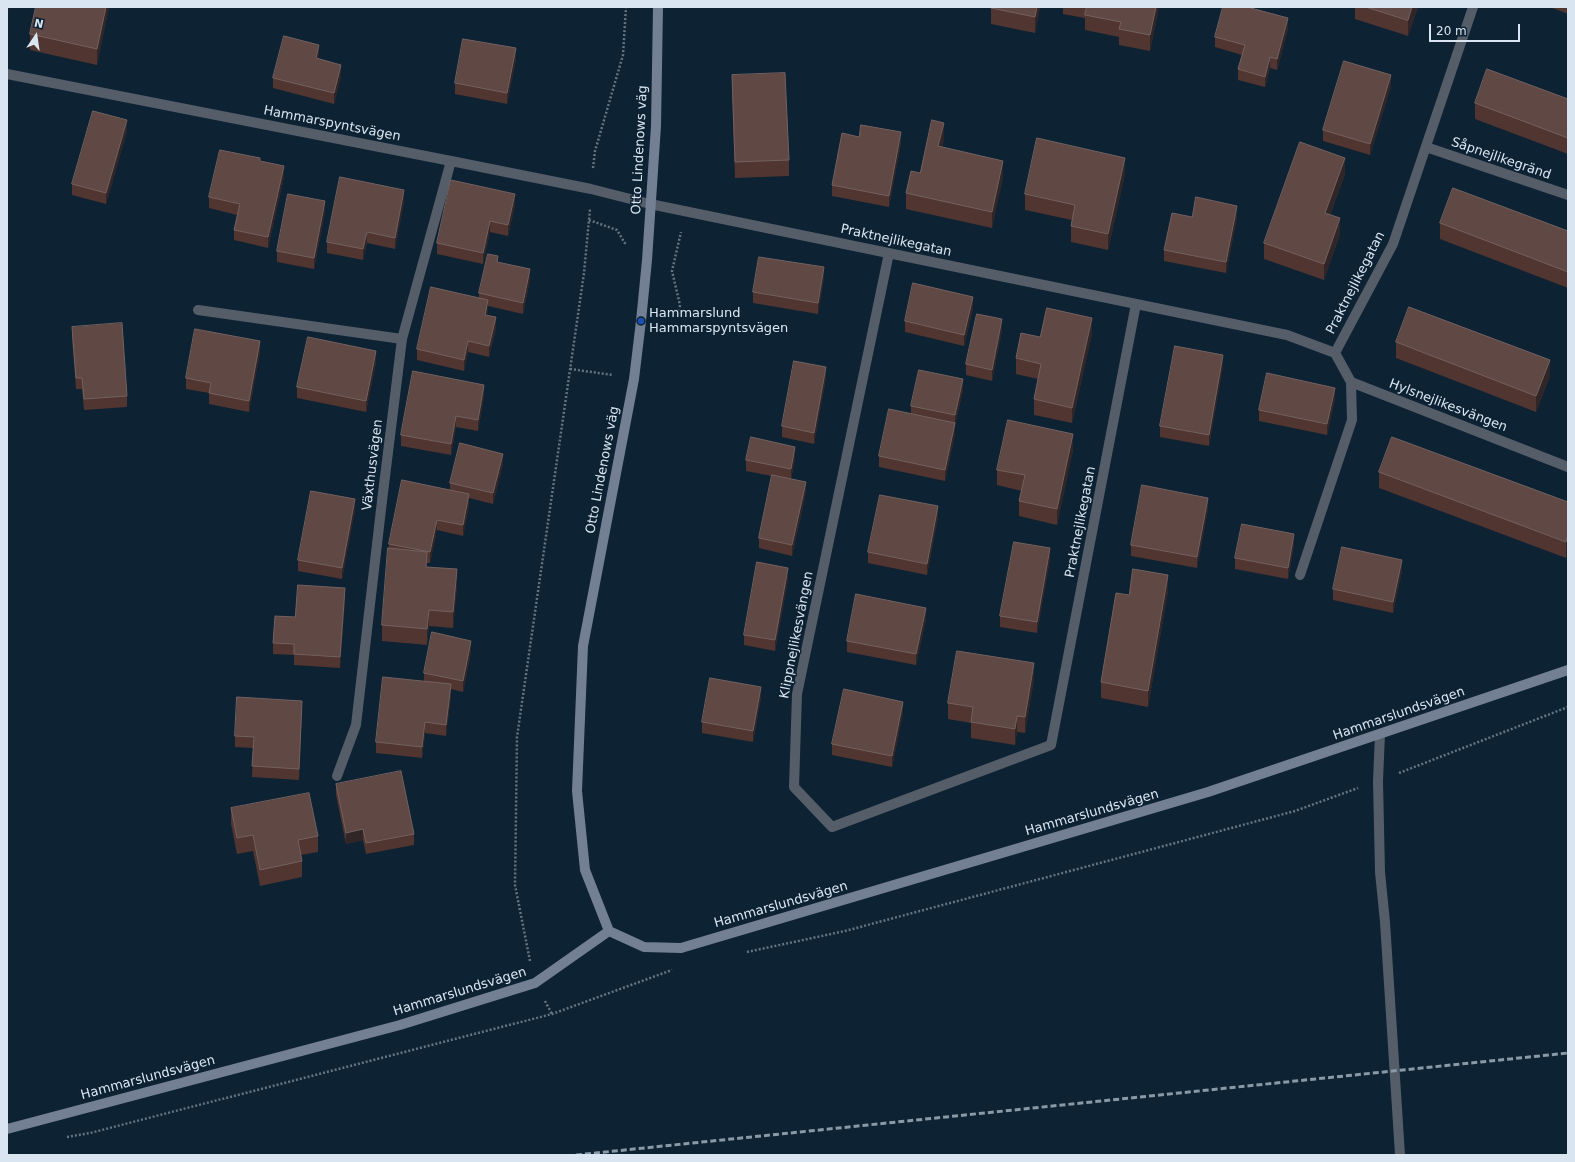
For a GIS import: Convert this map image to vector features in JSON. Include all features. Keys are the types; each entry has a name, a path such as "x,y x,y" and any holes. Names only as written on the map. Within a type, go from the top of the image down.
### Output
{"street":[{"name":"Otto Lindenows väg","path":"609,931 585,870 577,791 583,646 634,379 646,268 656,126 658,7"},
{"name":"Praktnejlikegatan","path":"650,204 1287,335 1334,353 1393,244 1473,7"},
{"name":"Hammarspyntsvägen","path":"7,74 591,189 650,204"},
{"name":"Såpnejlikegränd","path":"1426,146 1568,195"},
{"name":"Växthusvägen","path":"337,776 356,725 402,339 451,161"},
{"name":"Klippnejlikesvängen","path":"889,254 797,694 794,787 832,827 1051,745"},
{"name":"Praktnejlikegatan","path":"1051,745 1136,304"},
{"path":"198,310 402,339"},
{"path":"1300,575 1352,420 1351,382 1334,353"},
{"name":"Hylsnejlikesvängen","path":"1351,382 1568,467"},
{"name":"Hammarslundsvägen","path":"7,1129 400,1025 535,983 609,931 644,947 681,948 1208,792 1568,670"},
{"path":"1380,734 1378,781 1380,872 1386,930 1400,1155"}],"path":[{"path":"552,1014 535,983 515,885 517,737 584,273 595,151 623,55 626,7"},
{"path":"679,315 680,305 672,271 685,212"},
{"path":"589,220 617,230 628,248"},
{"path":"672,326 682,327"},
{"path":"570,369 608,374"},
{"path":"744,953 845,931 1295,811 1432,761 1568,706"},
{"path":"60,1138 97,1131 552,1014 675,969"}],"building":[{"path":"36,7 106,7 97,49 30,34"},
{"path":"991,7 1037,7 1035,17"},
{"path":"1087,7 1156,7 1150,35 1119,29 1121,22 1085,15"},
{"path":"1223,7 1247,7 1288,18 1277,59 1270,57 1265,77 1238,69 1245,45 1215,37"},
{"path":"1366,7 1412,7 1408,20"},
{"path":"284,36 319,45 316,58 341,65 334,93 273,78"},
{"path":"463,39 516,48 507,93 455,83"},
{"path":"1344,61 1391,75 1370,144 1323,130"},
{"path":"1487,69 1568,99 1568,138 1475,103"},
{"path":"785,73 789,160 735,162 732,75"},
{"path":"93,111 127,120 106,193 72,184"},
{"path":"932,120 944,123 938,146 1003,161 992,212 906,193 911,171 920,173"},
{"path":"861,125 901,132 889,196 832,185 842,133 859,137"},
{"path":"1037,138 1125,158 1108,234 1071,226 1075,205 1025,194"},
{"path":"1300,142 1345,158 1325,213 1340,218 1324,264 1264,243"},
{"path":"220,150 260,158 260,161 284,166 268,237 234,230 240,204 209,197"},
{"path":"340,177 404,190 395,238 367,232 363,249 327,242"},
{"path":"451,180 515,194 508,225 490,221 483,253 437,243"},
{"path":"1453,188 1568,231 1568,272 1440,223"},
{"path":"288,194 325,201 314,258 277,251"},
{"path":"1196,197 1237,206 1226,262 1164,250 1172,213 1192,217"},
{"path":"488,254 498,256 497,262 530,269 523,303 479,293"},
{"path":"759,257 824,267 818,303 753,292"},
{"path":"913,283 973,297 964,335 905,321"},
{"path":"431,287 488,300 485,315 496,317 489,346 468,341 464,360 417,349"},
{"path":"1409,307 1550,360 1536,396 1396,342"},
{"path":"1047,308 1092,318 1072,408 1034,399 1041,364 1016,358 1021,333 1040,337"},
{"path":"977,314 1002,319 992,370 966,364"},
{"path":"122,323 127,396 84,399 82,378 76,378 72,327"},
{"path":"195,329 260,341 249,401 209,393 211,383 186,378"},
{"path":"308,337 376,351 366,401 297,387"},
{"path":"1175,346 1223,355 1209,435 1160,426"},
{"path":"794,361 826,367 814,433 782,426"},
{"path":"919,370 963,379 955,415 911,406"},
{"path":"413,371 484,385 478,420 456,416 451,444 401,435"},
{"path":"1267,373 1335,388 1327,424 1259,410"},
{"path":"889,409 955,423 945,470 879,456"},
{"path":"1008,420 1073,434 1057,509 1019,501 1025,475 997,470"},
{"path":"751,437 795,447 791,469 746,460"},
{"path":"1392,437 1568,502 1568,535 1566,542 1379,472"},
{"path":"460,443 503,454 493,493 450,483"},
{"path":"772,475 806,482 792,545 759,538"},
{"path":"402,480 469,494 463,525 437,520 430,552 389,544"},
{"path":"1142,485 1208,498 1197,557 1131,545"},
{"path":"311,491 355,499 342,568 298,560"},
{"path":"880,495 938,506 927,564 868,552"},
{"path":"1242,524 1294,534 1288,568 1235,558"},
{"path":"1014,542 1050,548 1037,622 1000,616"},
{"path":"1342,547 1402,560 1393,602 1333,589"},
{"path":"388,548 427,552 426,567 457,569 453,612 429,610 427,629 382,625"},
{"path":"757,562 788,568 775,640 744,635"},
{"path":"1133,569 1168,575 1148,691 1101,682 1116,593 1129,595"},
{"path":"298,585 345,588 340,657 294,654 294,644 273,643 275,616 295,617"},
{"path":"856,594 926,608 916,654 847,641"},
{"path":"432,632 471,641 463,681 424,673"},
{"path":"957,651 1034,663 1025,717 1017,716 1015,729 971,722 973,707 948,703"},
{"path":"383,677 451,684 446,725 425,722 422,747 376,742"},
{"path":"710,678 761,687 753,731 702,722"},
{"path":"844,689 903,702 892,756 832,744"},
{"path":"237,697 302,701 299,769 252,766 254,737 235,736"},
{"path":"401,771 414,834 366,843 363,829 346,833 336,784"},
{"path":"309,793 318,836 298,840 302,861 260,870 253,835 237,838 231,808"}],"railway":[{"path":"576,1155 1568,1053"}],"place":[{"name":"Hammarslund Hammarspyntsvägen","path":"641,321"}]}
